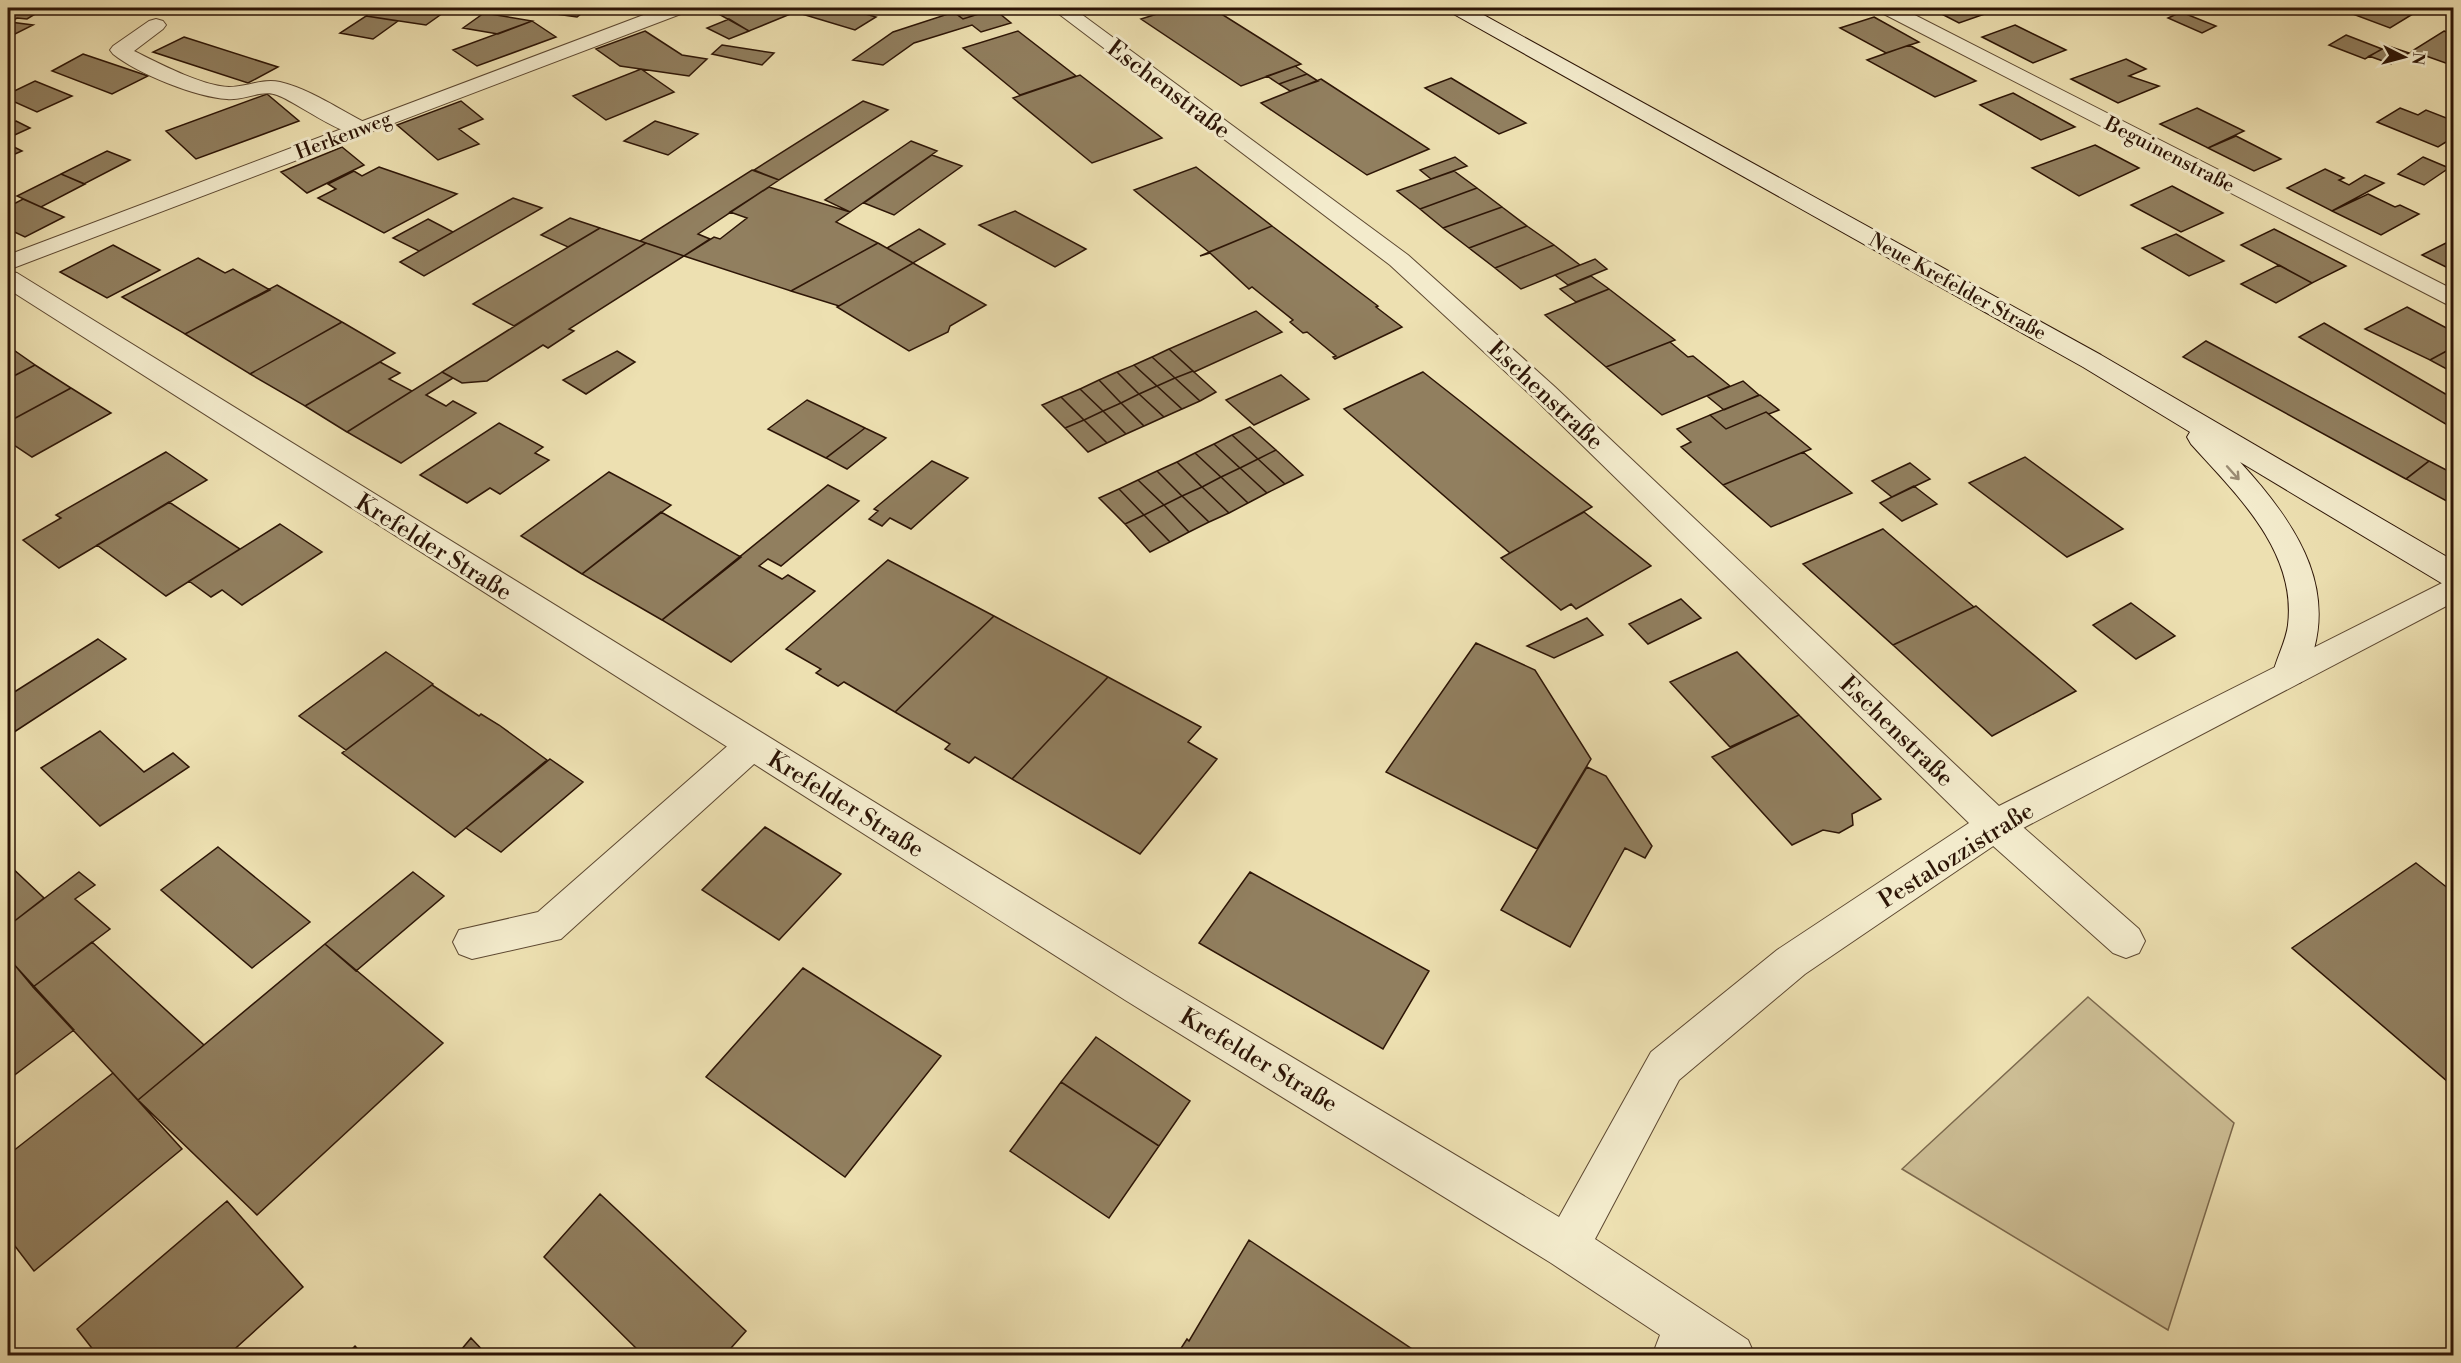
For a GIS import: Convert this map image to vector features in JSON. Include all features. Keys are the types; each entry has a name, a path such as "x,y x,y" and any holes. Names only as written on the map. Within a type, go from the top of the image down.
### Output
{"street":[{"name":"Herkenweg","path":"8,263 680,8"},
{"name":"Eschenstraße","path":"1061,8 1399,260 1545,393 1995,825 2126,941"},
{"name":"Neue Krefelder Straße","path":"1457,8 2027,324 2454,576"},
{"name":"Beguinenstraße","path":"1887,8 2454,300"},
{"path":"156,25 120,50 136,61 226,93 267,86 282,89 360,129"},
{"name":"Krefelder Straße","path":"8,278 1139,987 1566,1247 1681,1341 1732,1356"},
{"path":"2180,413 2271,515 2298,568 2304,621 2289,673"},
{"name":"Pestalozzistraße","path":"1566,1247 1665,1066 1791,962 1995,825 2454,588"},
{"path":"472,942 548,927 752,745"}],"shaded area":[{"path":"2088,997 2234,1123 2168,1330 1902,1169"}],"building":[{"path":"8,8 39,8 35,9 42,10 27,19 17,18 10,22 33,25 15,34 8,33"},
{"path":"168,8 206,8 197,13"},
{"path":"378,8 450,8 426,25 366,16"},
{"path":"513,8 589,8 577,17"},
{"path":"721,8 782,8 793,13 749,31 713,11"},
{"path":"782,8 844,8 876,17 855,30"},
{"path":"948,8 987,8 991,10 963,19"},
{"path":"1176,8 1212,8 1301,64 1241,86 1141,19"},
{"path":"1930,8 1996,8 1999,9 1959,23"},
{"path":"2347,8 2421,9 2390,28 2342,10"},
{"path":"994,9 1011,23 981,32 972,25 914,43 883,65 853,60 893,32 954,12 963,19"},
{"path":"2181,12 2216,26 2202,33 2168,18"},
{"path":"484,13 532,21 498,34 463,28"},
{"path":"366,16 398,21 373,39 340,33"},
{"path":"1874,17 1919,42 1886,53 1840,28"},
{"path":"729,19 749,31 729,39 707,28"},
{"path":"532,21 556,37 477,66 453,50"},
{"path":"2015,25 2066,50 2033,63 1982,37"},
{"path":"645,31 682,55 707,59 689,76 620,66 596,49"},
{"path":"1018,31 1076,76 1020,95 963,48"},
{"path":"2444,31 2454,35 2454,66 2412,51"},
{"path":"2346,35 2382,49 2365,59 2329,45"},
{"path":"184,37 278,67 248,83 153,52"},
{"path":"722,45 774,53 762,65 712,54"},
{"path":"1909,45 1976,81 1935,97 1867,60"},
{"path":"2388,46 2409,53 2391,64 2369,56"},
{"path":"83,54 148,76 112,94 52,71"},
{"path":"2126,59 2146,69 2129,76 2159,86 2118,103 2071,79"},
{"path":"1295,66 1307,74 1279,84 1267,76"},
{"path":"641,69 674,92 606,120 573,96"},
{"path":"1307,74 1318,81 1290,91 1279,84"},
{"path":"1080,75 1162,138 1092,163 1013,98"},
{"path":"1451,78 1526,123 1499,134 1425,88"},
{"path":"1321,79 1429,149 1367,175 1261,103"},
{"path":"35,81 72,96 37,112 8,99 8,94"},
{"path":"2013,93 2075,127 2041,140 1980,105"},
{"path":"267,94 299,121 196,159 166,131"},
{"path":"461,101 483,119 459,129 479,144 438,160 397,125"},
{"path":"863,101 888,110 779,180 754,170"},
{"path":"2197,108 2244,131 2208,148 2160,124"},
{"path":"2400,108 2418,115 2426,110 2454,121 2454,137 2438,147 2377,122"},
{"path":"16,121 30,128 8,138 8,125"},
{"path":"655,121 698,134 668,155 624,141"},
{"path":"2236,136 2281,159 2254,171 2208,148"},
{"path":"911,141 937,151 850,212 825,200"},
{"path":"8,144 22,151 8,157"},
{"path":"2095,145 2139,168 2079,196 2032,168"},
{"path":"342,147 364,165 307,193 281,172"},
{"path":"107,151 130,160 84,184 61,174"},
{"path":"932,155 962,166 894,215 864,203"},
{"path":"1455,157 1467,166 1431,179 1420,170"},
{"path":"2423,157 2449,168 2424,185 2398,174"},
{"path":"379,167 457,194 384,233 318,198 336,189 328,184 354,171 362,176"},
{"path":"1196,167 1272,226 1209,252 1134,190"},
{"path":"2325,169 2344,178 2339,180 2349,185 2365,175 2384,183 2332,211 2287,188"},
{"path":"752,170 779,180 698,234 710,239 684,256 640,241"},
{"path":"1454,171 1477,188 1420,209 1397,191"},
{"path":"61,174 85,184 41,207 17,196"},
{"path":"2172,186 2223,213 2181,232 2131,205"},
{"path":"769,187 850,212 836,222 878,243 791,291 684,256 714,237 720,239 747,218 730,212"},
{"path":"1477,188 1502,207 1443,228 1420,209"},
{"path":"2368,194 2395,207 2400,205 2419,214 2381,235 2332,211"},
{"path":"513,198 542,208 424,276 400,262"},
{"path":"23,199 64,217 25,237 8,229 8,207"},
{"path":"1502,207 1527,226 1469,248 1443,228"},
{"path":"1015,211 1086,249 1055,267 979,225"},
{"path":"570,218 600,228 568,247 541,235"},
{"path":"428,219 453,232 419,251 393,238"},
{"path":"1272,226 1378,306 1376,307 1402,327 1335,359 1333,357 1336,356 1307,332 1303,333 1290,322 1293,320 1252,287 1249,289 1210,253 1200,256"},
{"path":"1527,226 1554,245 1495,268 1469,248"},
{"path":"600,228 646,243 514,326 473,304"},
{"path":"919,229 945,244 913,263 887,248"},
{"path":"2274,229 2346,266 2312,283 2241,245"},
{"path":"2176,234 2224,261 2189,276 2142,248"},
{"path":"2454,239 2454,271 2422,255"},
{"path":"646,243 684,256 569,329 574,331 548,348 543,345 487,381 462,383 442,372"},
{"path":"878,243 913,263 839,306 791,291"},
{"path":"113,245 160,270 107,298 60,272"},
{"path":"1554,245 1580,265 1521,289 1495,268"},
{"path":"198,258 225,273 233,269 270,290 185,334 122,297"},
{"path":"1595,259 1607,269 1568,285 1555,275"},
{"path":"913,263 986,305 950,326 948,332 909,351 837,307"},
{"path":"2279,265 2312,283 2276,303 2241,284"},
{"path":"1591,276 1609,289 1576,302 1560,289"},
{"path":"277,285 342,322 250,374 185,334"},
{"path":"1609,289 1675,340 1606,367 1545,315"},
{"path":"2407,307 2454,332 2454,347 2430,360 2365,329"},
{"path":"1256,311 1282,332 1194,372 1169,349"},
{"path":"342,322 395,353 305,406 250,374"},
{"path":"2324,323 2454,399 2454,429 2299,337"},
{"path":"2206,341 2429,461 2406,479 2183,357"},
{"path":"1670,342 1688,357 1693,356 1730,386 1662,415 1606,367"},
{"path":"8,346 35,365 8,379"},
{"path":"2454,347 2454,373 2430,360"},
{"path":"1169,349 1193,371 1175,378 1152,357"},
{"path":"617,351 635,362 586,394 563,380"},
{"path":"1152,357 1175,378 1157,386 1134,365"},
{"path":"380,362 400,373 389,379 412,391 347,432 305,406"},
{"path":"35,365 71,388 8,422 8,379"},
{"path":"1134,365 1157,386 1139,394 1117,372"},
{"path":"1193,371 1216,392 1200,401 1175,378"},
{"path":"442,372 453,378 426,395 446,406 453,401 476,413 401,463 347,432"},
{"path":"1117,372 1139,394 1121,403 1099,380"},
{"path":"1423,372 1592,507 1510,553 1344,409"},
{"path":"1281,375 1309,399 1254,425 1226,400"},
{"path":"1175,378 1200,401 1182,409 1157,386"},
{"path":"1099,380 1121,403 1103,411 1080,389"},
{"path":"1743,381 1759,395 1724,410 1707,396"},
{"path":"1157,386 1182,409 1164,417 1139,394"},
{"path":"71,388 111,413 32,457 8,441 8,422"},
{"path":"1080,389 1103,411 1084,420 1061,397"},
{"path":"1139,394 1164,417 1144,426 1121,403"},
{"path":"1760,395 1779,410 1769,414 1766,412 1726,429 1710,415"},
{"path":"1061,397 1084,420 1065,428 1042,405"},
{"path":"807,400 865,428 826,458 768,429"},
{"path":"1121,403 1144,426 1126,434 1103,411"},
{"path":"1103,411 1126,434 1107,443 1084,420"},
{"path":"1766,412 1811,449 1723,485 1681,447 1691,442 1677,429 1710,415 1726,429"},
{"path":"1084,420 1107,443 1088,452 1065,428"},
{"path":"499,423 543,447 535,453 549,460 500,494 490,488 467,503 420,475"},
{"path":"1250,427 1276,450 1258,459 1232,435"},
{"path":"865,428 886,438 847,469 826,458"},
{"path":"1232,435 1258,459 1240,468 1214,444"},
{"path":"1214,444 1240,468 1221,477 1195,453"},
{"path":"1276,450 1303,475 1285,484 1258,459"},
{"path":"166,452 207,480 59,568 23,540 61,518 56,515"},
{"path":"1803,452 1852,493 1771,527 1723,485"},
{"path":"1195,453 1221,477 1202,487 1177,462"},
{"path":"2025,457 2123,529 2067,557 1969,483"},
{"path":"1258,459 1285,484 1267,493 1240,468"},
{"path":"932,461 968,478 911,529 890,518 882,526 869,519 878,511 874,509"},
{"path":"2429,461 2454,474 2454,505 2406,479"},
{"path":"1177,462 1202,487 1182,496 1157,471"},
{"path":"1910,463 1930,479 1892,497 1872,481"},
{"path":"1240,468 1267,493 1248,503 1221,477"},
{"path":"1157,471 1182,496 1164,505 1138,480"},
{"path":"609,472 671,505 582,574 521,536"},
{"path":"1221,477 1248,503 1229,513 1202,487"},
{"path":"1138,480 1164,505 1144,515 1119,489"},
{"path":"828,485 859,501 781,566 768,559 759,566 782,579 788,575 815,591 731,662 662,620"},
{"path":"1914,486 1937,504 1902,521 1880,503"},
{"path":"1202,487 1229,513 1209,522 1182,496"},
{"path":"1119,489 1144,515 1125,524 1099,498"},
{"path":"1182,496 1209,522 1189,532 1164,505"},
{"path":"169,502 240,549 166,596 97,545"},
{"path":"1164,505 1189,532 1170,542 1144,515"},
{"path":"661,512 741,557 662,620 582,574"},
{"path":"1584,512 1651,566 1576,609 1571,604 1561,610 1501,558"},
{"path":"1144,515 1170,542 1150,552 1125,524"},
{"path":"280,524 322,552 242,605 222,590 211,597 189,581"},
{"path":"1883,529 1974,607 1893,645 1803,564"},
{"path":"888,560 994,616 895,712 844,682 838,686 816,673 821,669 786,649"},
{"path":"1681,599 1701,618 1648,644 1629,624"},
{"path":"2131,603 2175,636 2136,659 2093,625"},
{"path":"1976,606 2076,691 1992,736 1893,645"},
{"path":"994,616 1108,677 1012,779 975,757 969,763 945,749 950,744 895,712"},
{"path":"1587,618 1603,635 1554,658 1527,646"},
{"path":"98,639 126,659 8,736 8,696"},
{"path":"1476,643 1535,670 1591,759 1537,849 1386,772"},
{"path":"386,652 433,684 346,750 299,716"},
{"path":"1737,652 1799,715 1730,747 1670,682"},
{"path":"1108,677 1201,727 1188,742 1217,759 1140,854 1012,779"},
{"path":"432,685 479,716 481,714 499,725 547,760 455,837 342,753"},
{"path":"1799,715 1881,799 1852,814 1853,825 1839,833 1823,830 1792,845 1712,757"},
{"path":"100,731 144,772 173,753 189,767 100,826 41,768"},
{"path":"550,759 583,782 501,852 466,828"},
{"path":"1587,767 1606,776 1652,846 1645,858 1625,848 1570,947 1501,910"},
{"path":"765,827 841,874 779,940 702,890"},
{"path":"218,847 310,922 252,968 161,890"},
{"path":"2416,863 2454,893 2454,1087 2292,948"},
{"path":"8,864 44,898 8,926"},
{"path":"79,872 95,885 75,899 110,929 33,987 8,957 8,926"},
{"path":"413,872 444,896 356,971 325,944"},
{"path":"1250,872 1429,971 1383,1049 1199,943"},
{"path":"92,942 204,1045 138,1100 33,987"},
{"path":"325,944 443,1043 257,1215 138,1100"},
{"path":"10,960 74,1030 8,1080 8,962"},
{"path":"803,968 941,1056 845,1177 706,1077"},
{"path":"1096,1037 1190,1101 1159,1146 1061,1082"},
{"path":"113,1073 182,1149 34,1271 8,1237 8,1155"},
{"path":"1061,1082 1159,1146 1109,1218 1010,1151"},
{"path":"600,1194 746,1331 724,1356 644,1356 544,1257"},
{"path":"227,1201 303,1287 227,1356 98,1356 77,1329"},
{"path":"1249,1240 1421,1356 1176,1356 1187,1339 1189,1341"},
{"path":"471,1338 488,1356 456,1356"},
{"path":"355,1346 364,1356 345,1356"}]}
